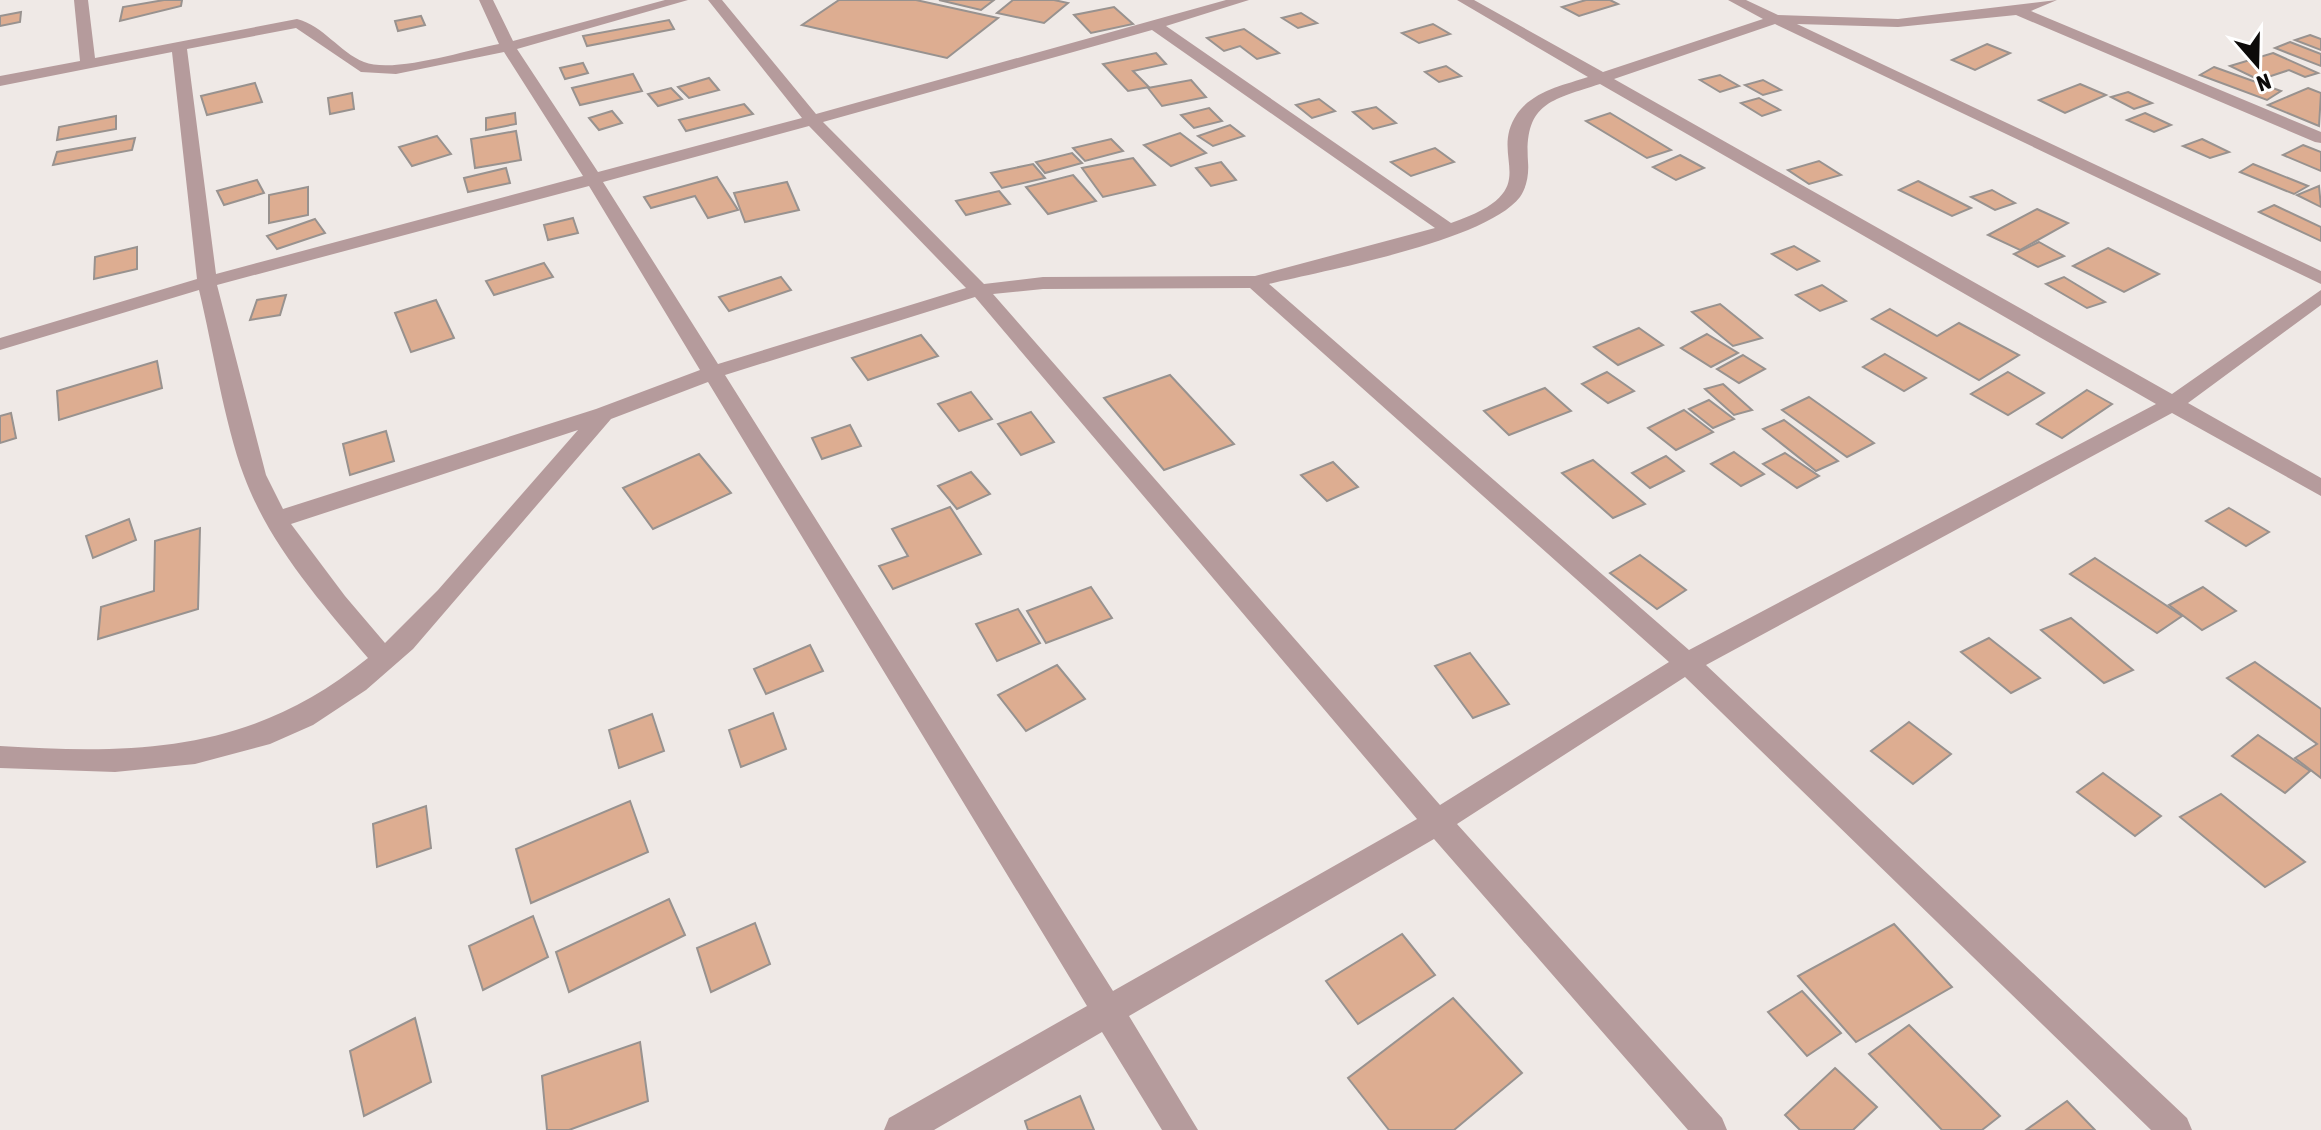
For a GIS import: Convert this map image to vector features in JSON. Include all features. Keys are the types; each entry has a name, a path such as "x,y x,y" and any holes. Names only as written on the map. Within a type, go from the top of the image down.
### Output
{"street":[{"path":"81,0 88,63"},
{"path":"486,0 508,47 1111,1012 1181,1130"},
{"path":"0,81 297,23 308,27 361,67 396,69 508,47 681,0"},
{"path":"715,0 812,120 979,290 1437,822 1710,1130"},
{"path":"0,344 207,282 812,120 1242,0"},
{"path":"1464,0 2321,488"},
{"path":"1735,0 2321,278"},
{"path":"276,520 604,414 713,372 979,290 1043,283 1255,282 1326,266 1485,217 1513,194 1520,175 1518,139 1524,116 1545,97 1776,19 1898,23 2018,11 2050,0"},
{"path":"2018,11 2321,138"},
{"path":"1154,24 1448,229"},
{"path":"179,44 207,282 255,475 276,520 336,603 384,659"},
{"path":"1255,282 1687,663 2175,1130"},
{"path":"901,1130 1437,822 1687,663 2172,404 2321,296"},
{"path":"0,757 111,762 213,748 303,718 384,659 422,625 604,414"}],"building":[{"path":"182,0 181,6 120,21 123,7"},
{"path":"839,0 916,0 998,18 947,58 802,25"},
{"path":"939,0 994,0 981,10"},
{"path":"1013,0 1068,3 1044,23 997,13"},
{"path":"1586,0 1610,0 1618,4 1579,16 1562,7"},
{"path":"1114,7 1133,24 1091,33 1074,15"},
{"path":"21,12 20,22 0,26 0,16"},
{"path":"1301,13 1317,23 1298,28 1282,18"},
{"path":"421,16 425,25 398,31 395,21"},
{"path":"669,20 674,29 587,46 583,36"},
{"path":"1433,24 1450,34 1419,43 1402,33"},
{"path":"1244,29 1279,53 1257,59 1240,46 1224,51 1207,38"},
{"path":"2310,35 2321,39 2321,50 2295,40"},
{"path":"2290,42 2321,54 2321,66 2275,48"},
{"path":"1987,44 2010,53 1975,70 1952,60"},
{"path":"1156,53 1166,64 1133,71 1149,87 1128,91 1103,64"},
{"path":"2273,53 2318,73 2305,77 2289,70 2259,80 2230,66"},
{"path":"583,63 588,73 565,79 560,68"},
{"path":"1446,66 1461,76 1439,82 1425,72"},
{"path":"2214,67 2281,91 2267,100 2200,75"},
{"path":"633,74 642,91 580,105 572,88"},
{"path":"1720,75 1739,86 1720,92 1700,80"},
{"path":"709,78 719,90 689,98 678,87"},
{"path":"1191,80 1206,97 1162,106 1148,88"},
{"path":"1763,80 1781,90 1763,95 1745,85"},
{"path":"255,83 262,102 207,115 201,96"},
{"path":"2080,84 2106,95 2065,113 2039,100"},
{"path":"671,88 682,99 658,106 648,94"},
{"path":"2308,88 2321,93 2319,126 2268,105"},
{"path":"2128,92 2152,103 2134,109 2111,97"},
{"path":"352,93 354,109 330,114 328,98"},
{"path":"1759,98 1780,110 1762,116 1741,103"},
{"path":"1319,99 1335,111 1312,118 1296,105"},
{"path":"744,104 753,114 686,131 679,120"},
{"path":"1376,107 1396,123 1373,129 1353,112"},
{"path":"1209,108 1222,121 1194,128 1181,115"},
{"path":"612,111 622,123 599,130 589,118"},
{"path":"515,113 516,124 486,130 486,118"},
{"path":"1610,113 1671,150 1647,158 1586,121"},
{"path":"2145,113 2171,125 2154,132 2127,120"},
{"path":"116,116 116,129 57,140 59,127"},
{"path":"1230,125 1244,136 1213,146 1198,136"},
{"path":"516,131 521,160 475,168 471,139"},
{"path":"1180,133 1206,153 1171,166 1144,145"},
{"path":"437,136 451,154 412,166 399,147"},
{"path":"135,138 132,150 53,165 57,152"},
{"path":"1111,139 1123,151 1085,161 1073,148"},
{"path":"2202,139 2229,152 2210,158 2183,146"},
{"path":"2303,145 2321,152 2321,171 2283,155"},
{"path":"1435,148 1454,162 1411,176 1391,162"},
{"path":"1072,153 1082,163 1045,173 1036,162"},
{"path":"1680,155 1704,168 1676,180 1653,167"},
{"path":"1133,158 1155,185 1103,197 1082,168"},
{"path":"1819,161 1841,175 1809,184 1788,170"},
{"path":"1221,162 1236,180 1211,186 1196,168"},
{"path":"1033,164 1045,178 1002,188 991,173"},
{"path":"2253,164 2308,186 2294,194 2240,172"},
{"path":"506,168 510,183 468,192 464,178"},
{"path":"1073,175 1096,201 1048,214 1026,187"},
{"path":"717,177 738,210 708,218 695,196 651,208 644,197"},
{"path":"257,180 264,193 224,205 217,191"},
{"path":"1918,181 1971,208 1952,216 1899,190"},
{"path":"787,182 799,210 745,222 734,193"},
{"path":"2319,186 2321,207 2297,195"},
{"path":"308,187 308,215 269,223 269,195"},
{"path":"1992,190 2015,203 1995,210 1971,197"},
{"path":"999,191 1010,204 966,215 956,201"},
{"path":"2274,205 2321,227 2321,241 2259,212"},
{"path":"2037,209 2068,223 2020,250 1988,235"},
{"path":"573,218 578,233 548,240 544,225"},
{"path":"315,219 325,233 277,249 267,236"},
{"path":"2039,242 2064,256 2038,267 2014,254"},
{"path":"1794,246 1819,261 1797,270 1772,254"},
{"path":"137,247 137,269 94,279 95,257"},
{"path":"2108,248 2159,274 2124,292 2073,266"},
{"path":"544,263 553,277 494,295 486,281"},
{"path":"781,277 791,290 729,311 719,297"},
{"path":"2064,277 2105,302 2087,308 2046,284"},
{"path":"1822,285 1846,301 1820,311 1796,295"},
{"path":"286,295 280,315 250,320 257,300"},
{"path":"436,300 454,338 411,352 395,313"},
{"path":"1720,304 1762,338 1733,346 1692,312"},
{"path":"1890,309 1937,336 1959,323 2019,355 1979,380 1872,319"},
{"path":"1639,328 1663,345 1618,365 1594,347"},
{"path":"1707,334 1738,353 1711,367 1681,348"},
{"path":"921,335 938,356 868,380 852,358"},
{"path":"1885,354 1926,378 1904,391 1863,367"},
{"path":"1743,355 1765,369 1739,383 1717,369"},
{"path":"157,361 162,388 59,420 57,391"},
{"path":"1607,372 1634,391 1608,403 1582,384"},
{"path":"2008,372 2044,393 2008,415 1971,394"},
{"path":"1170,375 1234,444 1164,470 1104,398"},
{"path":"1723,384 1752,410 1734,415 1705,389"},
{"path":"1545,388 1571,411 1509,435 1484,411"},
{"path":"2087,390 2112,404 2062,438 2037,424"},
{"path":"971,392 992,419 959,431 938,404"},
{"path":"1809,397 1874,443 1847,457 1782,410"},
{"path":"1709,400 1734,419 1713,428 1689,409"},
{"path":"1684,410 1713,432 1676,450 1648,428"},
{"path":"1031,412 1054,442 1021,455 998,424"},
{"path":"11,413 16,438 0,443 0,416"},
{"path":"1784,420 1838,461 1816,471 1763,429"},
{"path":"850,425 861,446 822,459 812,438"},
{"path":"386,431 394,461 350,475 343,444"},
{"path":"1734,452 1764,474 1741,486 1711,464"},
{"path":"1785,453 1819,476 1797,488 1763,464"},
{"path":"699,454 731,493 653,529 623,488"},
{"path":"1666,456 1684,471 1650,488 1632,473"},
{"path":"1593,460 1645,504 1613,518 1562,473"},
{"path":"1333,462 1358,487 1327,501 1301,475"},
{"path":"971,472 990,494 957,509 938,486"},
{"path":"950,507 981,554 893,589 879,566 908,556 892,529"},
{"path":"2229,508 2269,532 2246,546 2206,521"},
{"path":"129,519 136,540 93,558 86,536"},
{"path":"200,528 198,609 98,639 101,607 154,591 155,541"},
{"path":"1640,555 1686,590 1657,609 1610,573"},
{"path":"2095,558 2182,616 2157,633 2070,574"},
{"path":"1091,587 1112,618 1046,643 1027,611"},
{"path":"2203,587 2236,611 2202,630 2169,605"},
{"path":"1018,609 1040,643 997,661 976,624"},
{"path":"2071,618 2133,670 2104,683 2041,630"},
{"path":"1989,638 2040,678 2011,693 1961,652"},
{"path":"810,645 823,671 766,694 754,669"},
{"path":"1470,653 1509,704 1473,718 1435,666"},
{"path":"2255,662 2321,709 2321,778 2295,758 2317,744 2227,678"},
{"path":"1057,665 1085,699 1026,731 998,695"},
{"path":"773,713 786,749 741,767 729,730"},
{"path":"652,714 664,751 619,768 609,730"},
{"path":"1909,722 1951,754 1913,784 1871,751"},
{"path":"2258,735 2310,771 2285,793 2232,756"},
{"path":"2103,773 2161,816 2135,836 2077,792"},
{"path":"2221,794 2305,862 2265,887 2180,817"},
{"path":"630,801 648,852 531,903 516,849"},
{"path":"426,806 431,848 377,867 373,824"},
{"path":"669,899 685,935 569,992 556,952"},
{"path":"533,916 548,957 483,990 469,946"},
{"path":"755,923 770,964 711,992 697,948"},
{"path":"1894,924 1952,987 1856,1042 1798,976"},
{"path":"1402,934 1435,975 1358,1024 1326,981"},
{"path":"1802,991 1841,1033 1807,1056 1768,1012"},
{"path":"1453,998 1522,1073 1454,1130 1389,1130 1348,1078"},
{"path":"415,1018 431,1082 364,1116 350,1051"},
{"path":"1909,1025 2000,1116 1982,1130 1942,1130 1869,1054"},
{"path":"640,1042 648,1101 569,1130 547,1130 542,1076"},
{"path":"1835,1068 1877,1107 1853,1130 1800,1130 1785,1115"},
{"path":"1080,1096 1094,1130 1028,1130 1025,1121"},
{"path":"2067,1101 2095,1130 2026,1130"}]}
